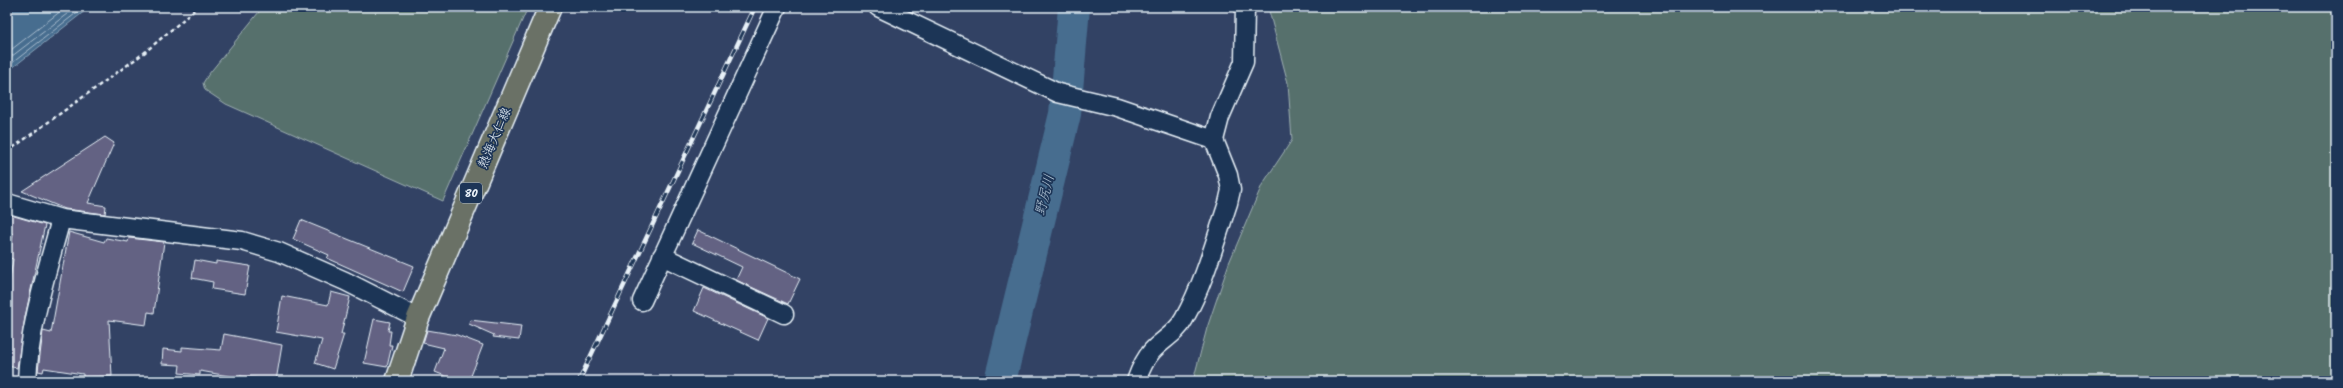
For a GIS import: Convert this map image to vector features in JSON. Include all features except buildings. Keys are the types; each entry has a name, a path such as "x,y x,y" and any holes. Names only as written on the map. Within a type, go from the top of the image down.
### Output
{"main road":[{"name":"熱海大仁線","path":"397,381 418,318 550,7"}],"street":[{"path":"642,301 778,7"},
{"path":"878,7 1058,93 1117,107 1214,140"},
{"path":"1136,381 1143,363 1152,351 1172,334 1184,320 1228,204 1231,190 1228,174 1214,140 1220,117 1244,62 1245,7"},
{"path":"7,203 61,218 242,241 287,256 345,281 418,318"},
{"path":"28,381 28,355 36,312 61,218"},
{"path":"662,256 784,314"}],"path":[{"path":"7,152 144,53 198,7"}],"green space":[{"path":"263,7 528,7 443,201 226,104 205,90 203,83 208,75"},
{"path":"1268,7 2336,7 2336,381 1193,381 1207,328 1229,263 1262,185 1292,140 1288,83"}],"water":[{"path":"7,7 90,7 7,72"}],"waterway":[{"name":"野尻川","path":"1000,381 1065,114 1074,7"}],"railway":[{"path":"579,381 755,7"}]}
